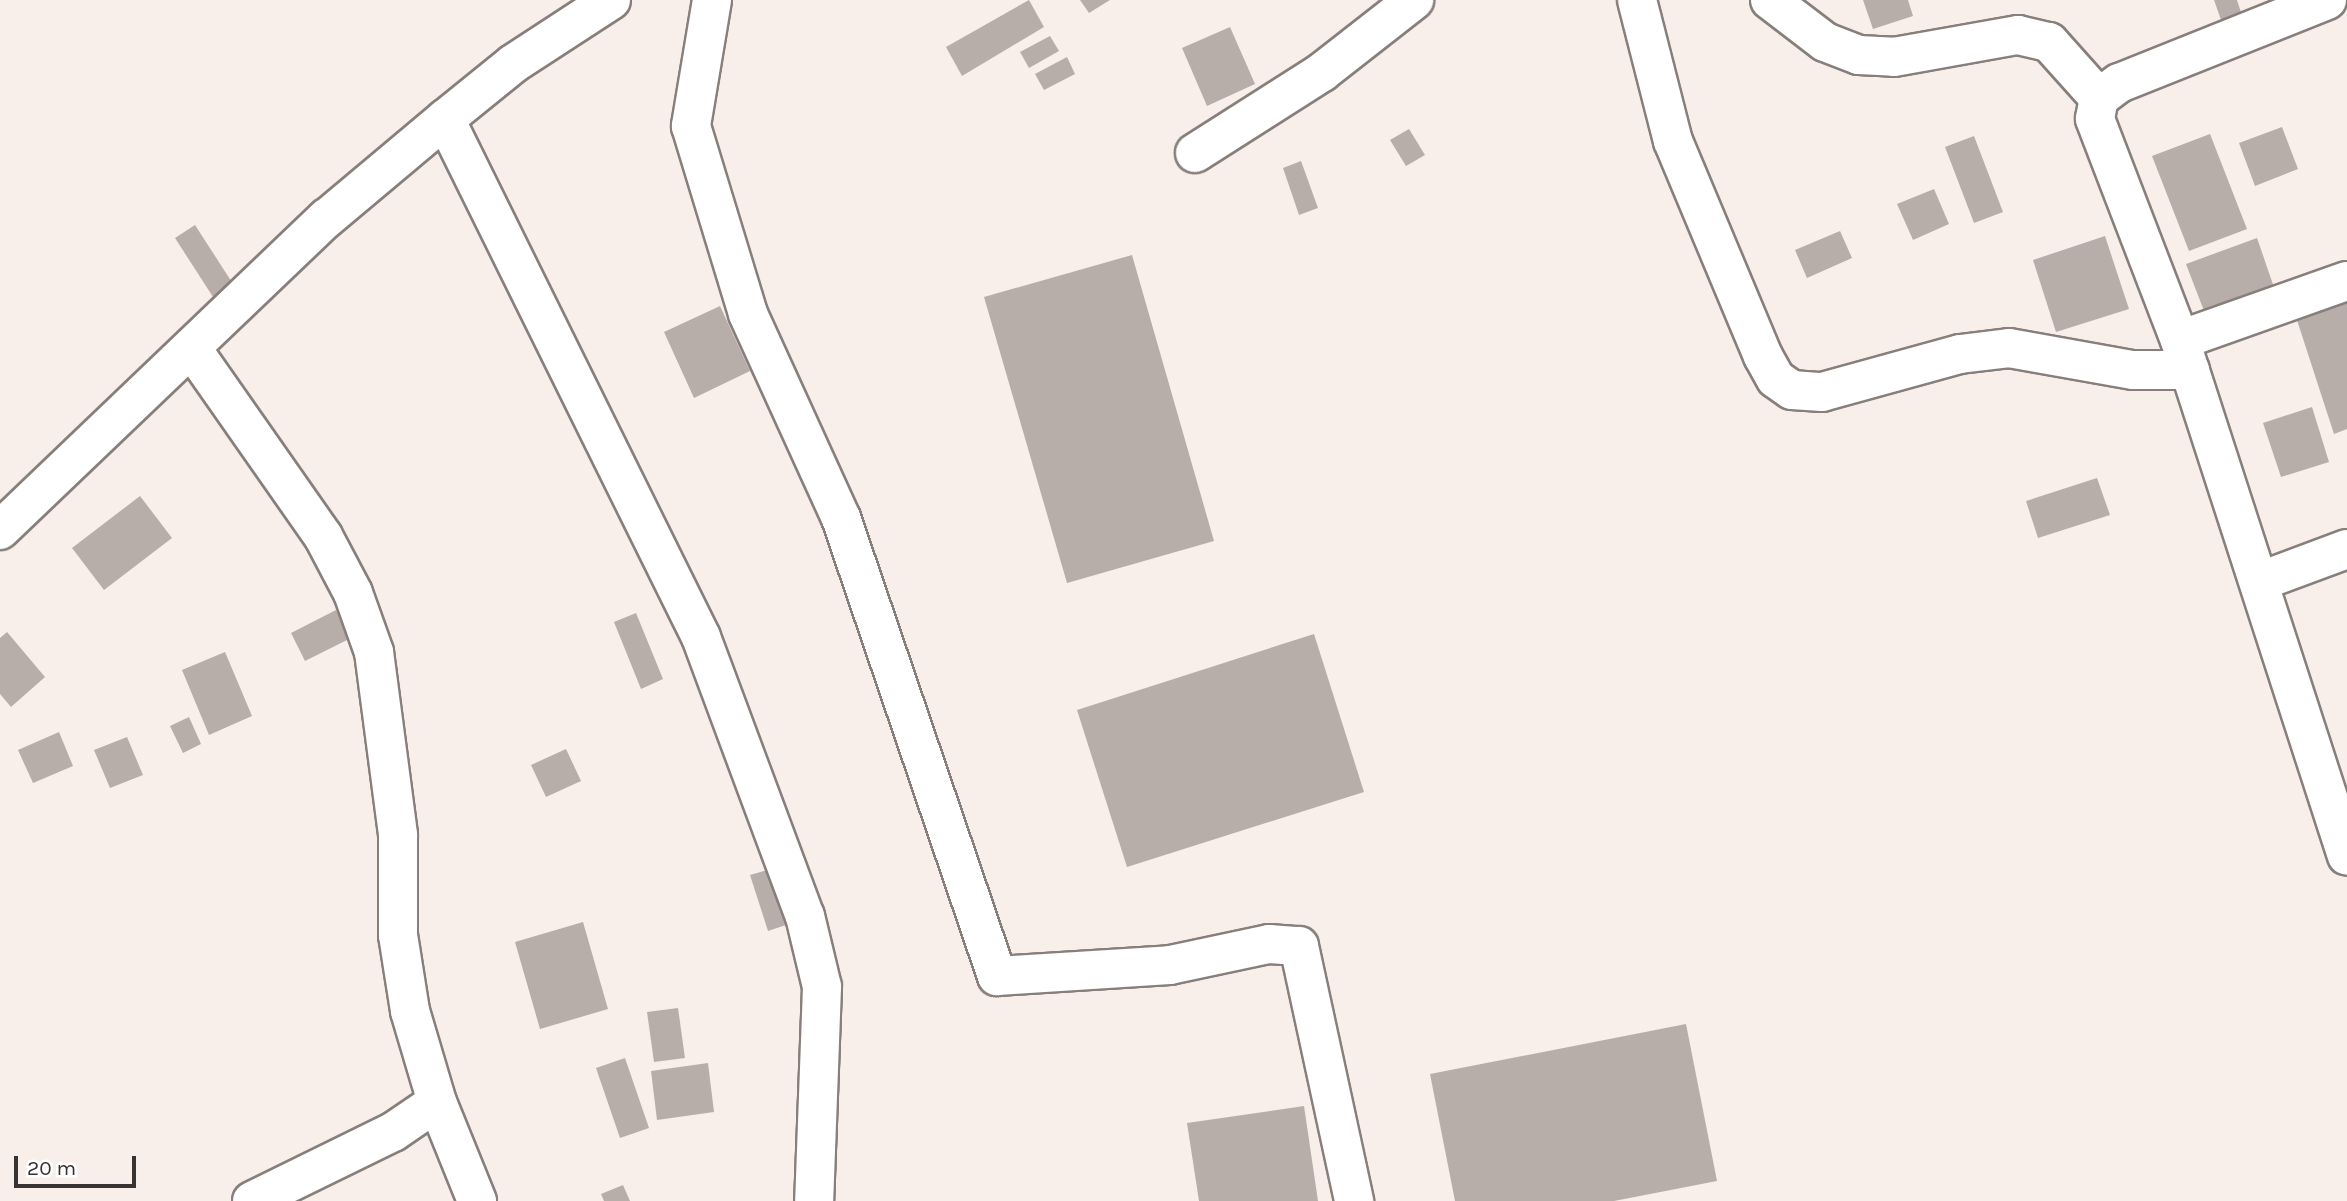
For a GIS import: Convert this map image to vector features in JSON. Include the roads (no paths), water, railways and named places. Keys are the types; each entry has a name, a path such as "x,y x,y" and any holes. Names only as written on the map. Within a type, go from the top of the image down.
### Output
{"street":[{"path":"0,530 327,218 513,64 611,0"},
{"path":"712,0 691,126 748,314 841,518 997,976 1170,965 1269,944 1299,946 1354,1201"},
{"path":"1195,153 1322,72 1414,0"},
{"path":"1637,0 1673,141 1763,356 1784,384 1822,392 1960,354 2009,348 2133,370 2185,355 2347,281"},
{"path":"1770,0 1825,42 1859,55 1894,57 2018,35 2049,42 2099,98"},
{"path":"2327,0 2119,83 2099,98 2095,119 2185,355 2261,581 2347,856"},
{"path":"445,119 701,637 805,916 822,987 814,1201"},
{"path":"192,349 323,536 353,593 374,652 398,835 398,934 410,1011 437,1102 477,1201"},
{"path":"2261,581 2347,549"},
{"path":"252,1201 393,1132 437,1102"}]}
